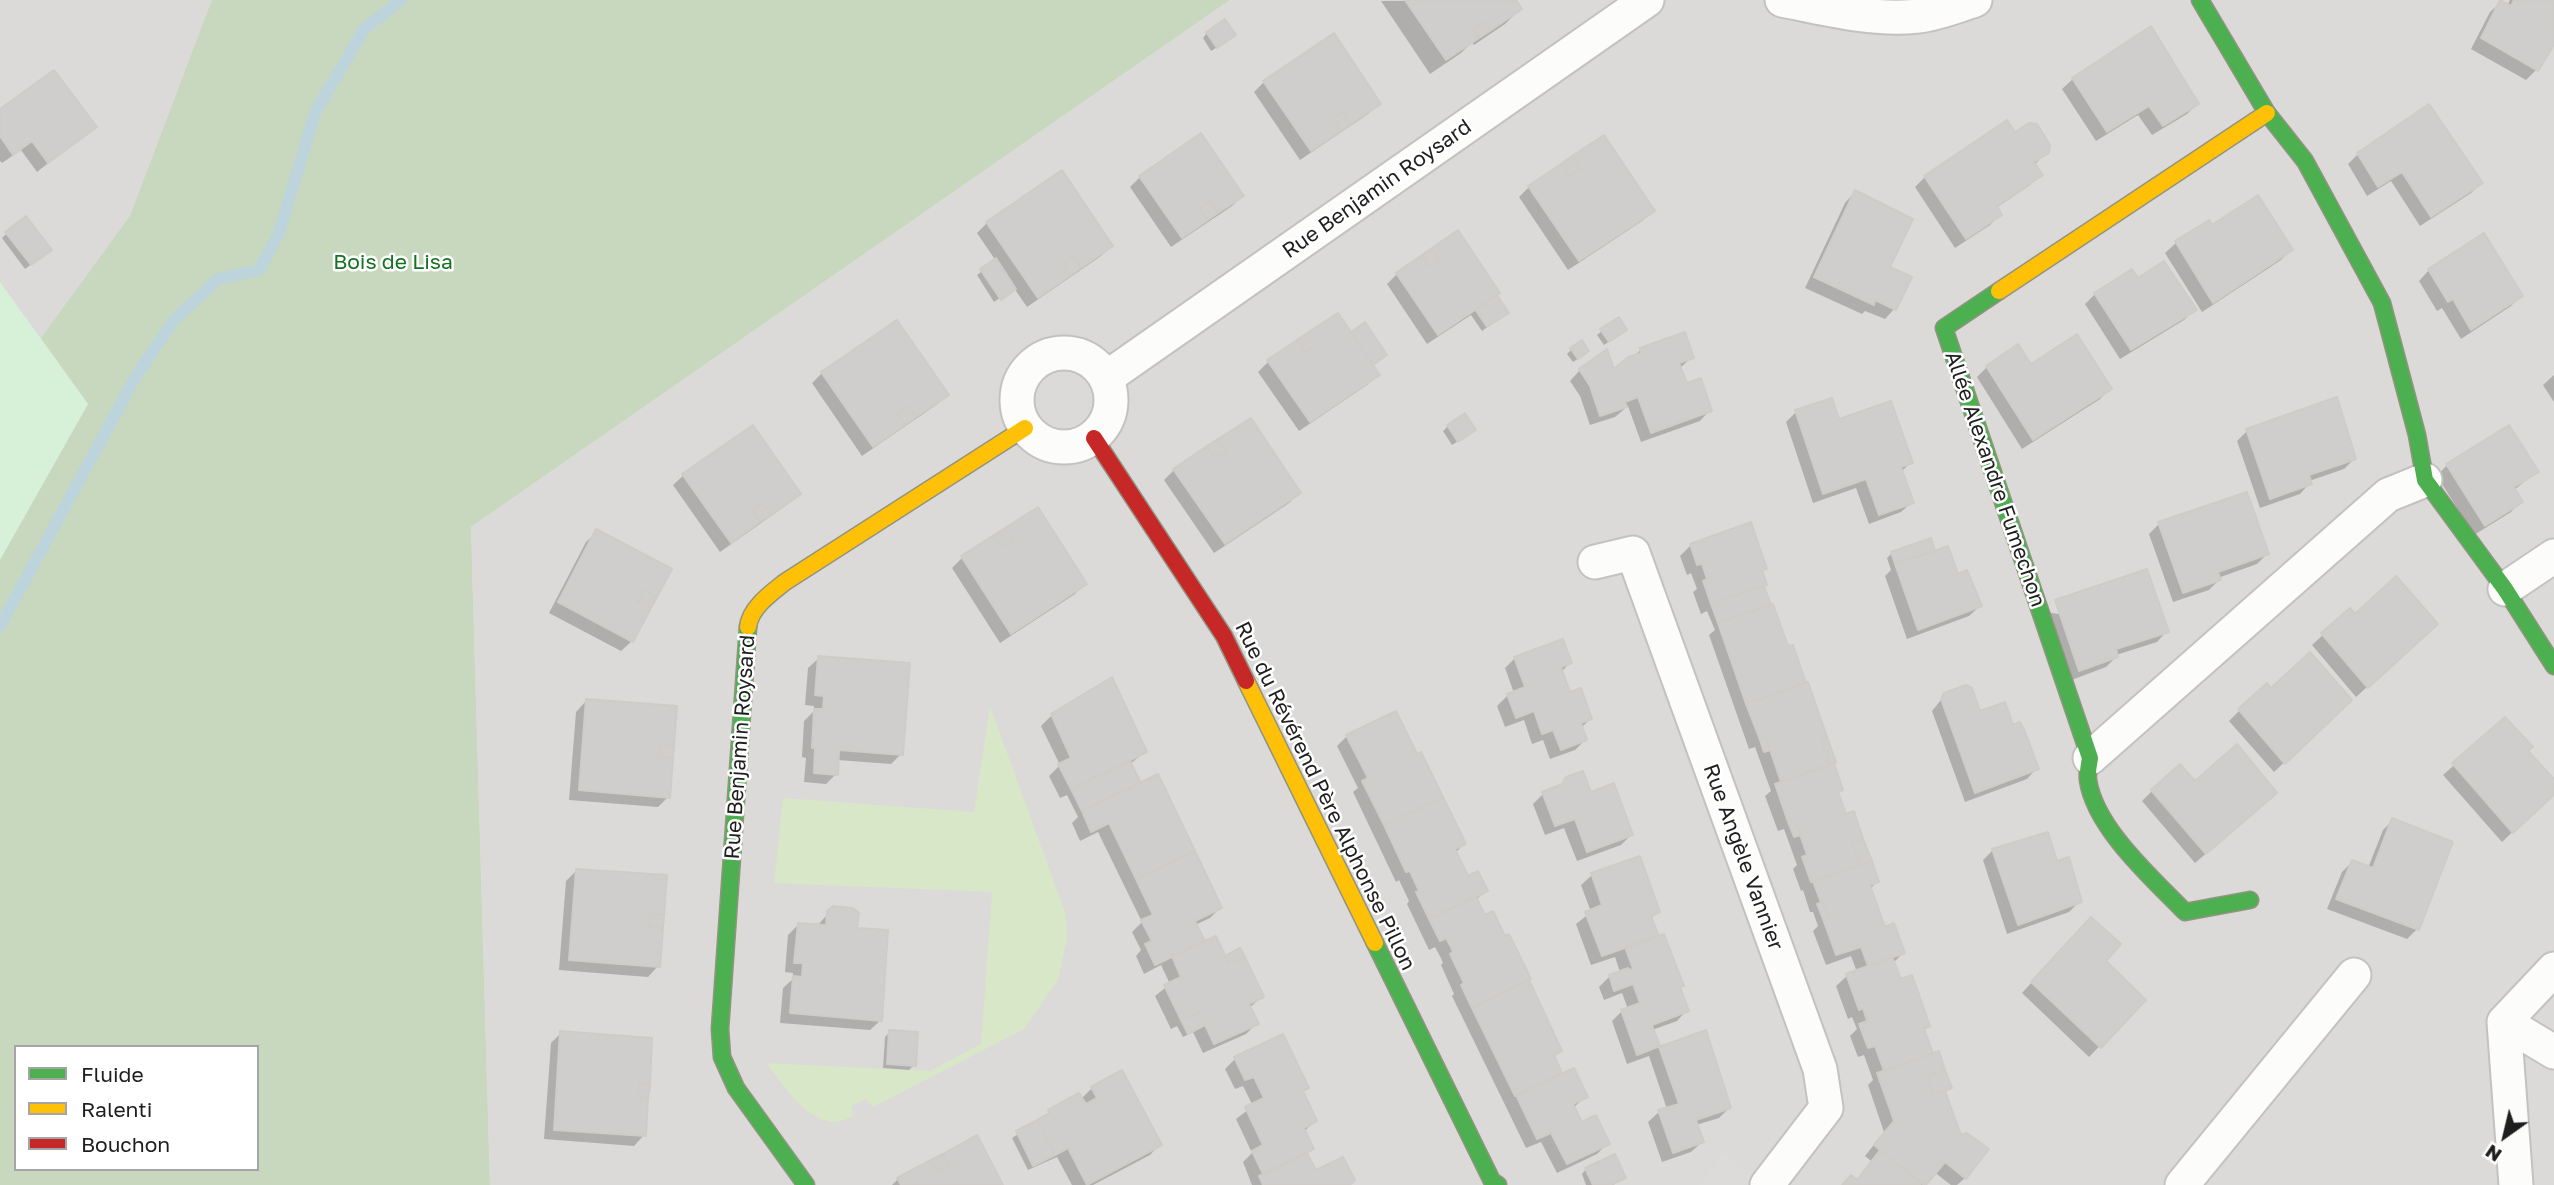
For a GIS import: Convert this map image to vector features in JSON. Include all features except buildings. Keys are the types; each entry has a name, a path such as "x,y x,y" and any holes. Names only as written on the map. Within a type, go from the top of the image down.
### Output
{"street":[{"name":"Rue Benjamin Roysard","path":"1107,378 1647,0"},
{"path":"1786,0 1857,14 1918,16 1975,0"},
{"path":"2200,0 2267,113 2305,161 2382,303 2417,435 2425,480 2505,589 2554,666"},
{"name":"Allée Alexandre Fumechon","path":"2250,900 2185,912 2130,854 2095,804 2088,780 2090,758 1944,328 2267,113"},
{"path":"1069,353 1084,357 1097,366 1107,378 1111,410 1105,425 1094,438 1081,445 1065,448 1050,446 1037,439 1026,428 1018,414 1020,384 1028,370 1039,360 1054,354 1069,353"},
{"name":"Rue Benjamin Roysard","path":"806,1185 775,1138 747,1105 722,1059 720,1029 749,620 756,607 775,590 877,520 1026,428"},
{"name":"Rue du Révérend Père Alphonse Pillon","path":"1094,438 1224,636 1492,1181 1498,1185"},
{"path":"2090,758 2388,495 2425,480"},
{"name":"Rue Angèle Vannier","path":"1595,562 1633,553 1820,1069 1826,1108 1766,1185"},
{"path":"2505,589 2554,556"},
{"path":"2516,1185 2504,1022 2554,969"},
{"path":"2182,1185 2354,975"},
{"path":"2504,1022 2554,1052"}],"shaded area":[{"path":"0,0 329,0 0,626"},
{"path":"1230,0 2554,0 2554,1185 490,1185 471,527"},
{"path":"1725,1152 1753,1176 1745,1185 1698,1185"}],"green space":[{"name":"Bois de Lisa","path":"212,0 1230,0 471,527 490,1185 0,1185 0,560 88,404 41,338 130,216"},
{"path":"0,282 88,404 0,560"},
{"path":"990,706 1066,915 1067,938 1058,980 1024,1029 873,1107 866,1099 851,1106 853,1116 837,1122 825,1121 805,1109 766,1063 930,1071 981,1044 992,892 774,883 783,798 974,812"}],"waterway":[{"path":"0,626 136,376 174,320 218,279 259,270 279,233 315,113 364,29 401,0"}],"traffic: fast":[{"path":"2200,0 2267,113 2305,161 2382,303 2417,435 2425,480 2505,589 2554,666"},
{"path":"1999,291 1944,328 2090,758 2088,777 2093,798 2113,834 2185,912 2250,900"},
{"path":"748,627 720,1029 722,1057 736,1088 806,1185"},
{"path":"1375,943 1492,1181 1498,1185"}],"traffic: slow":[{"path":"1999,291 2267,113"},
{"path":"748,627 757,607 785,582 1025,428"},
{"path":"1246,681 1375,943"}],"traffic: jam":[{"path":"1094,438 1224,636 1246,681"}]}
